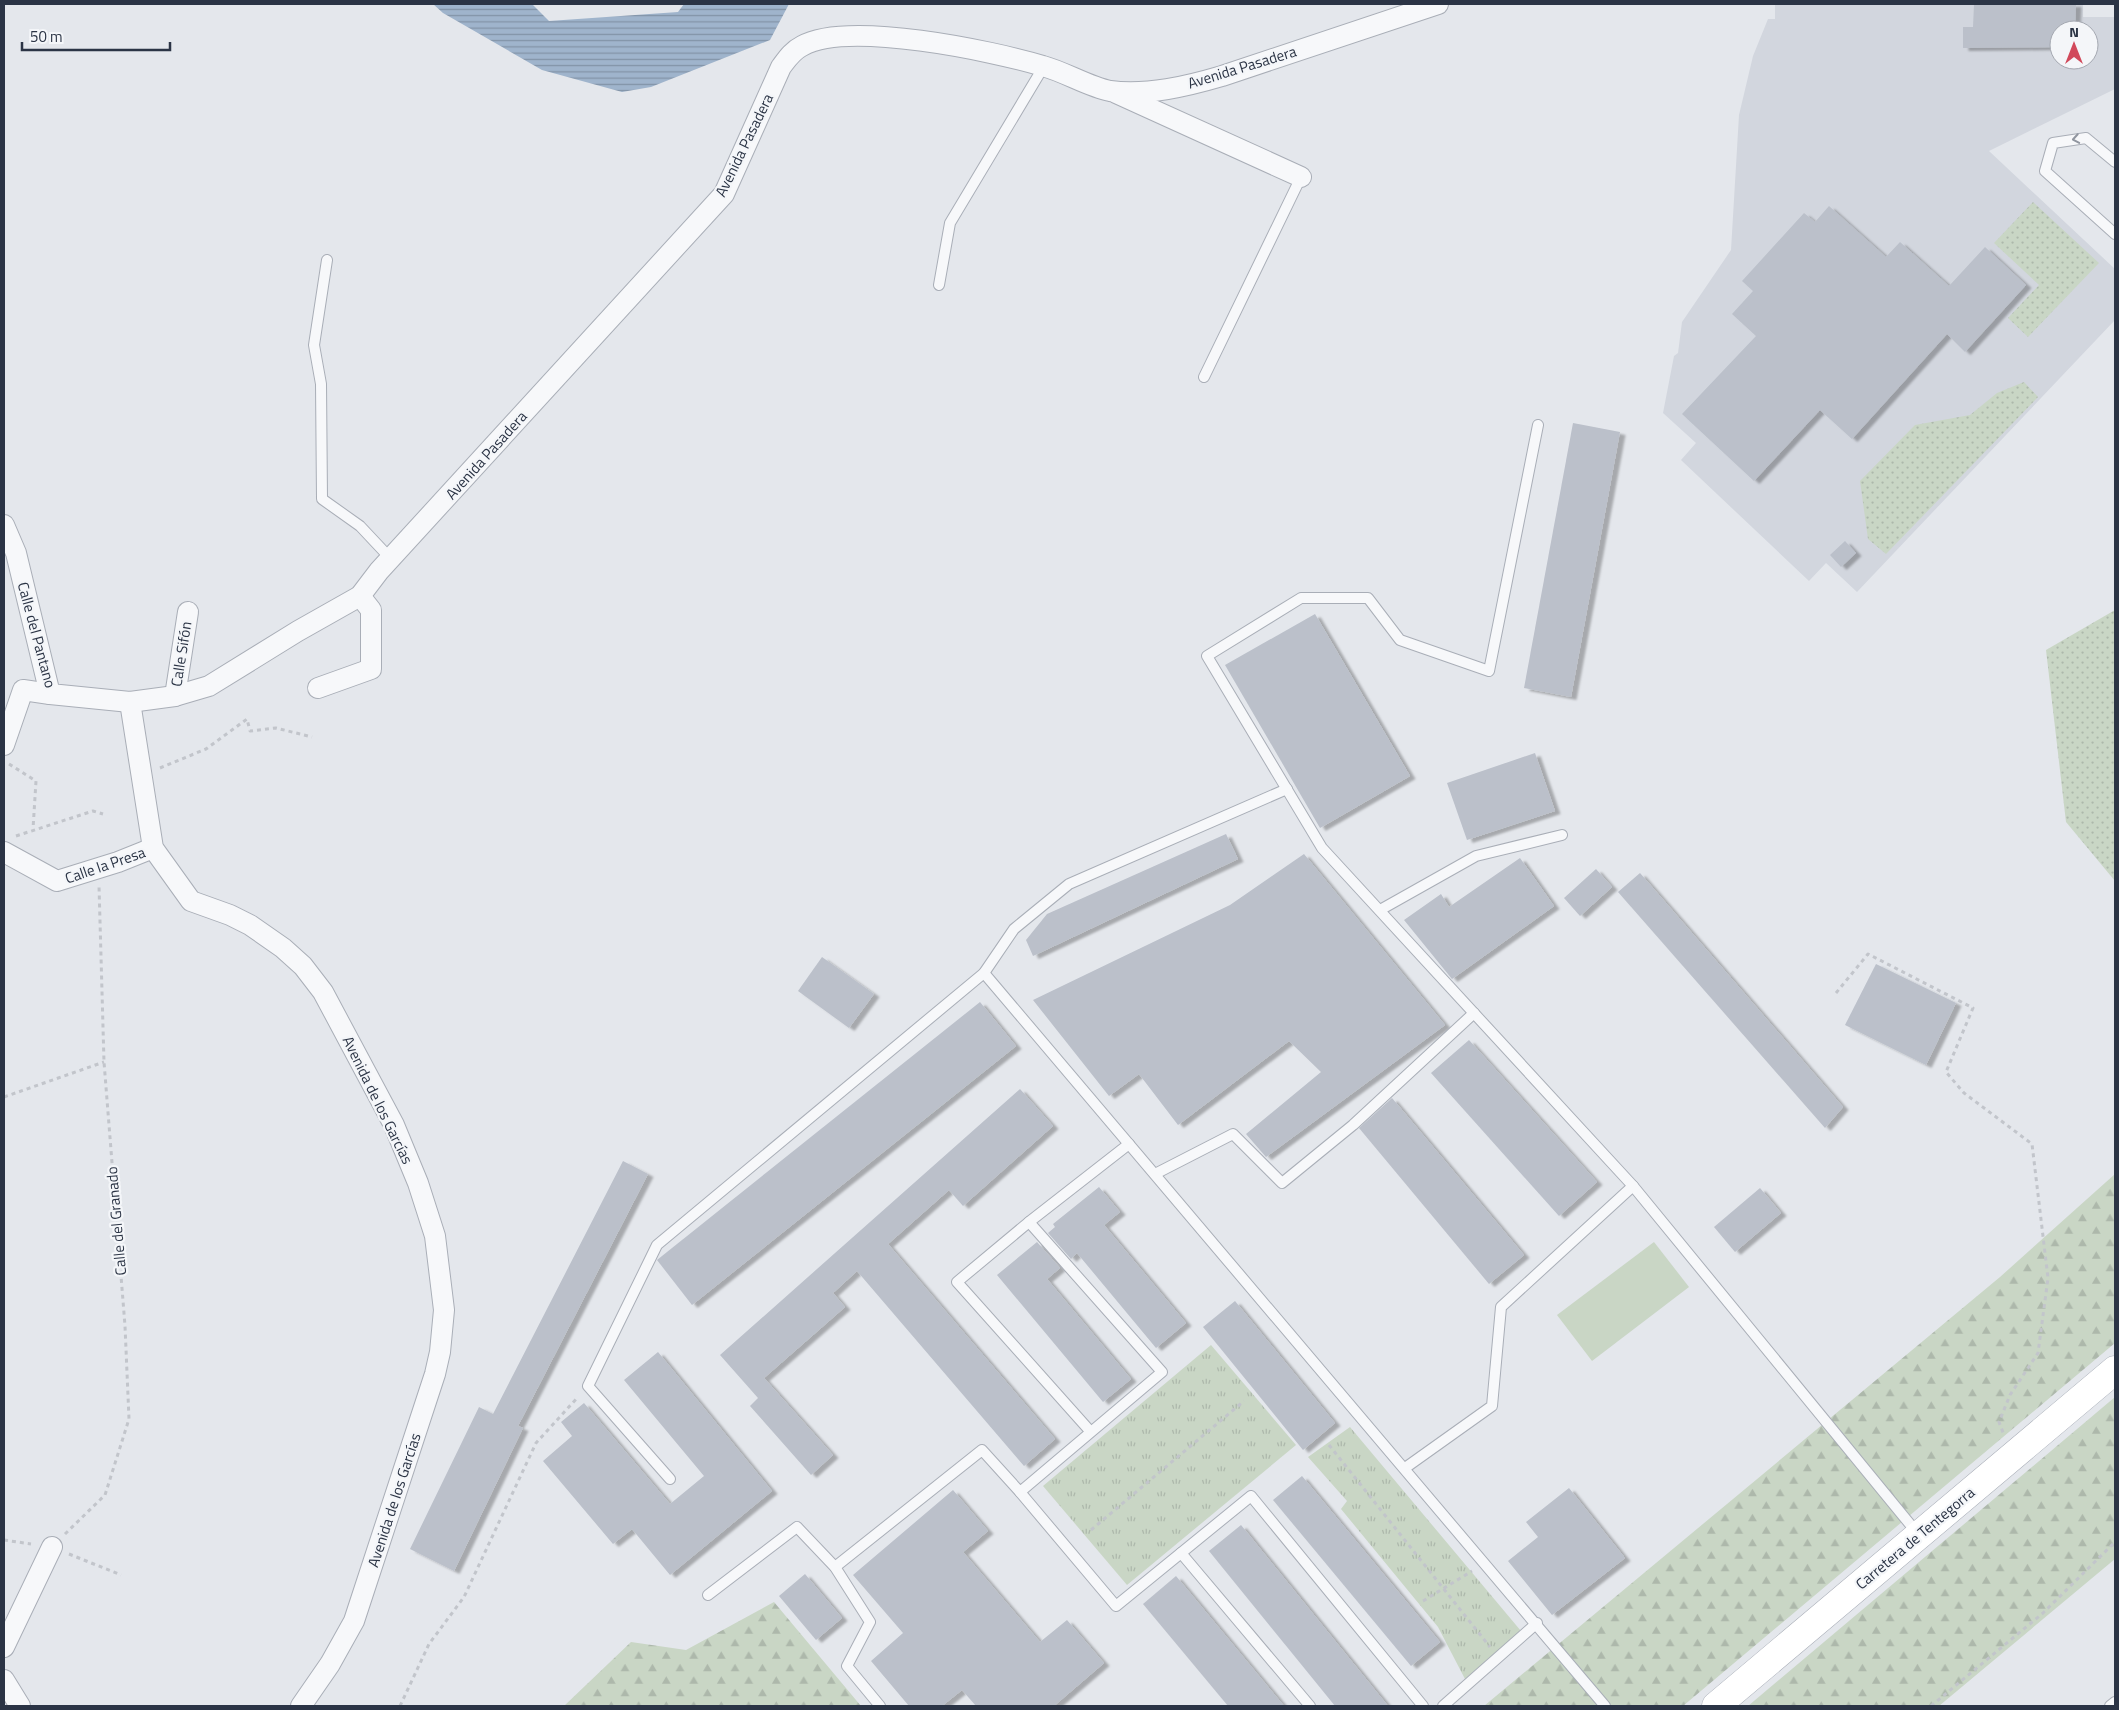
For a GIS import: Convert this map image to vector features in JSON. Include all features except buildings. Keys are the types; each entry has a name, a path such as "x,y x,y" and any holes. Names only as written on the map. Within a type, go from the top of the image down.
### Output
{"main road":[{"name":"Carretera de Tentegorra","path":"1716,1706 2115,1370"}],"street":[{"name":"Avenida Pasadera","path":"175,696 210,686 298,631 360,596 391,559 724,194 781,67 790,54 802,45 836,36 893,37 969,48 1044,66 1109,91 1152,90 1196,83 1438,4"},
{"path":"1109,91 1301,177"},
{"name":"Calle del Pantano","path":"4,525 16,553 50,694 130,702 175,696"},
{"path":"318,688 371,669 371,610 360,596"},
{"name":"Calle Sifón","path":"175,696 188,612"},
{"path":"4,745 23,690 50,694"},
{"name":"Avenida de los Garcías","path":"130,702 153,848 191,901 230,915 266,935 303,966 323,992 394,1125 418,1183 435,1236 444,1310 440,1352 435,1374 354,1621 330,1664 301,1706"},
{"name":"Calle la Presa","path":"7,845 57,881 153,848"},
{"path":"4,1647 52,1547"},
{"path":"4,1680 20,1706"}],"lane":[{"path":"940,285 950,223 1044,66"},
{"path":"2115,162 2086,138 2052,144 2045,171 2115,234"},
{"path":"1204,377 1301,177"},
{"path":"327,260 314,345 320,384 322,499 360,526 391,559"},
{"path":"1538,425 1489,671 1400,640 1368,598 1302,598 1207,656 1322,848 1633,1186 1918,1535"},
{"path":"670,1479 588,1386 657,1245 984,973 1014,929 1070,884 1287,789"},
{"path":"1380,910 1476,856 1562,835"},
{"path":"984,973 1606,1706"},
{"path":"1155,1174 1233,1134 1282,1183 1353,1125 1474,1013"},
{"path":"1090,1431 957,1282 1029,1222 1129,1144"},
{"path":"1405,1468 1492,1406 1501,1307 1633,1186"},
{"path":"1020,1492 1162,1372 1029,1222"},
{"path":"835,1567 982,1450 1116,1606 1251,1496 1423,1706"},
{"path":"708,1595 797,1527 835,1567 870,1622 846,1666 880,1706"},
{"path":"1181,1553 1310,1706"},
{"path":"1444,1706 1537,1623"},
{"path":"2110,1706 2115,1702"}],"path":[{"path":"156,770 206,749 247,719 250,731 276,728 312,737"},
{"path":"4,761 36,781 33,830"},
{"path":"7,845 33,830 93,811 103,814"},
{"name":"Calle del Granado","path":"52,1547 105,1495 129,1419 125,1326 104,1062 98,868"},
{"path":"1836,992 1868,954 1973,1008 1946,1072 1964,1093 2032,1144 2048,1278 2038,1353 2010,1395 1999,1422 2004,1436 2017,1452"},
{"path":"4,1097 104,1062"},
{"path":"400,1706 429,1644 464,1597 536,1443 588,1386"},
{"path":"1091,1530 1244,1401"},
{"path":"1329,1445 1498,1657"},
{"path":"1931,1706 2043,1613 2115,1542"},
{"path":"1423,1601 1486,1563"}],"shaded area":[{"path":"1775,4 2083,4 2083,17 2115,17 2115,89 1989,151 2115,269 2115,320 1857,592 1826,563 1809,581 1681,460 1696,443 1663,413 1674,356 1678,353 1682,322 1731,250 1739,115 1753,56 1768,19 1775,19"}],"green space":[{"path":"2033,202 2099,263 2028,337 2008,318 2039,285 1994,243"},
{"path":"2024,382 2038,397 1886,554 1868,539 1860,481 1915,425 1970,415 1997,393"},
{"path":"2115,610 2115,881 2066,822 2046,650"},
{"path":"2115,1174 2115,1343 1683,1706 1484,1706 2000,1277"},
{"path":"1654,1242 1689,1287 1592,1361 1557,1315"},
{"path":"1211,1345 1296,1445 1127,1585 1043,1486"},
{"path":"2115,1397 2115,1559 1939,1706 1748,1706"},
{"path":"1350,1427 1521,1631 1465,1679 1438,1627 1341,1509 1347,1501 1308,1457"},
{"path":"774,1602 861,1706 564,1706 631,1642 686,1650"}],"water":[{"path":"433,4 532,4 549,21 678,12 684,4 789,4 770,40 651,87 622,92 542,70 443,13"}]}
